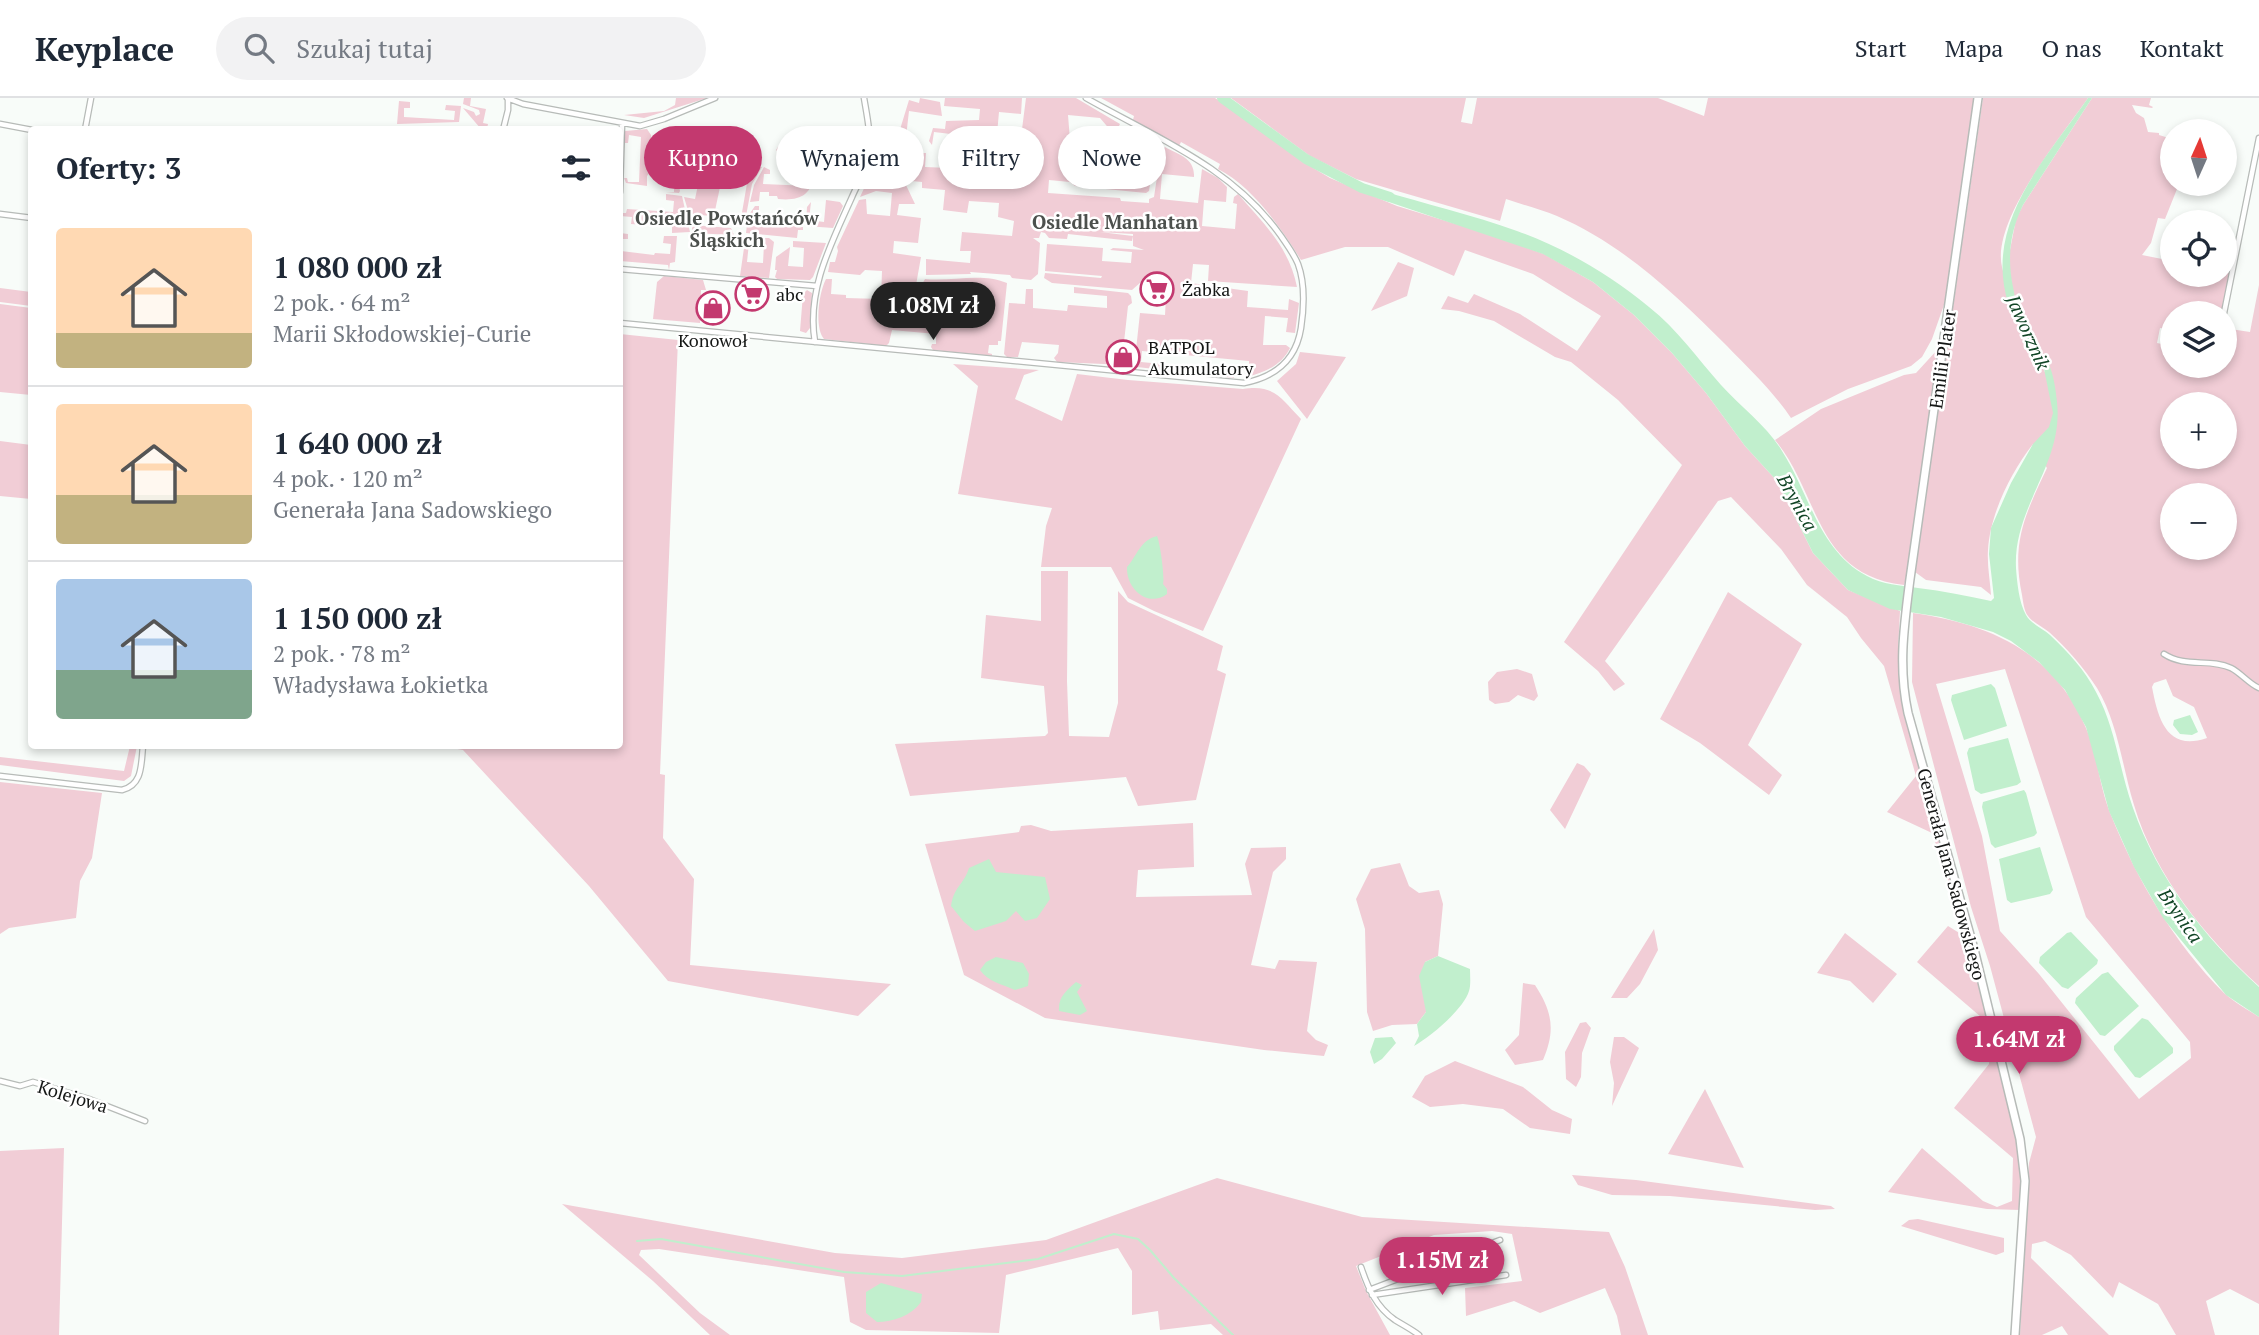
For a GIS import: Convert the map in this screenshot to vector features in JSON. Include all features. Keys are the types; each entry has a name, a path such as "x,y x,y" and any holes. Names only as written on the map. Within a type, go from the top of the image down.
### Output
{"street":[{"path":"86,126 90,98"},
{"path":"504,126 508,110 507,98 523,104 622,124 648,124 715,98"},
{"path":"815,342 817,286 831,245 867,161 870,134 864,98"},
{"path":"623,323 1244,383 1267,377 1284,365 1296,347 1301,331 1303,296 1298,265 1269,220 1221,174 1086,98"},
{"name":"Emilii Plater","path":"1905,620 1978,98"},
{"path":"0,124 28,129"},
{"path":"2226,301 2259,138"},
{"path":"0,214 28,218"},
{"path":"623,269 817,286"},
{"name":"Generała Jana Sadowskiego","path":"1905,620 1901,662 1906,704 1974,949 2022,1152 2024,1213 2015,1335"},
{"path":"2164,654 2184,663 2219,664 2233,668 2258,688"},
{"path":"0,776 122,790 132,788 138,781 143,749"},
{"name":"Kolejowa","path":"0,1081 20,1086 33,1082 89,1099 145,1121"},
{"path":"1371,1293 1500,1240"},
{"path":"1361,1268 1371,1293 1387,1313 1419,1335"},
{"path":"1371,1293 1506,1275"}],"shaded area":[{"path":"464,98 471,98 470,106 486,109 483,123 488,126 478,126 463,108 474,112 476,116 480,114 479,110 463,104"},
{"path":"676,98 707,98 644,118 624,115 664,111 675,105"},
{"path":"920,98 940,102 942,116 909,111 907,126 901,126 909,100 919,103"},
{"path":"945,98 1022,98 1021,114 999,112 998,126 945,126 946,121 979,120 980,109 944,106"},
{"path":"1026,98 1076,98 1120,124 1107,126 1100,118 1068,115 1069,126 1058,126 1058,181 1049,180 1048,193 1120,198 1121,201 1149,203 1149,199 1154,197 1155,189 1161,189 1160,199 1198,203 1202,169 1218,178 1227,187 1226,202 1204,200 1202,226 1235,229 1237,204 1233,203 1238,194 1282,248 1297,287 1208,281 1209,265 1193,264 1191,283 1248,291 1247,307 1288,310 1289,299 1299,303 1295,333 1286,332 1288,318 1265,316 1263,345 1286,345 1290,348 1272,367 1247,377 1244,370 1249,369 1249,361 1142,351 1141,362 1234,371 1234,378 1137,367 1135,359 1140,313 1165,315 1167,280 1149,279 1148,283 1141,282 1132,290 1052,283 1044,278 1045,273 1102,276 1045,271 1047,244 1103,248 1102,261 1131,263 1132,252 1110,250 1144,250 1133,246 1133,236 1132,241 1068,234 1067,239 1049,238 1041,232 1039,238 1033,238 1040,243 1038,274 1031,280 1012,278 1010,275 970,272 971,274 926,275 926,259 970,263 971,251 960,251 962,232 1012,236 1014,221 998,217 999,203 969,201 967,213 943,210 945,190 924,188 924,153 925,167 938,168 938,189 1044,189 1044,126 1022,126","holes":["1100,232 1133,234 1133,236"]},
{"path":"1101,98 1215,98 1242,114 1300,160 1330,178 1397,206 1544,254 1593,282 1634,315 1672,353 1745,446 1777,481 1813,553 1848,590 1900,611 1898,650 1902,702 1969,932 1958,924 1949,883 1932,833 1887,812 1916,776 1884,666 1847,617 1807,585 1781,549 1731,497 1718,501 1605,661 1625,684 1614,691 1598,671 1564,642 1682,465 1618,400 1571,362 1555,357 1494,321 1441,309 1448,296 1468,303 1474,294 1520,314 1577,351 1601,316 1533,274 1465,250 1454,276 1388,247 1345,247 1301,260 1265,209 1231,176 1218,169 1220,164 1181,142 1179,146 1166,139 1166,126 1144,126 1133,120 1134,116"},
{"path":"1231,98 1466,98 1461,122 1472,124 1477,98 1658,98 1704,116 1708,98 1975,98 1945,302 1932,339 1922,357 1911,366 1848,389 1791,418 1752,372 1708,327 1648,273 1605,241 1551,214 1506,199 1500,221 1356,179 1310,156"},
{"path":"1983,98 2088,98 2031,179 2007,226 2001,248 2005,279 2034,359 2040,362 2055,393 2049,364 2038,353 2034,335 2024,323 2014,300 2010,250 2016,219 2092,98 2151,98 2149,105 2152,108 2132,105 2136,113 2144,118 2148,132 2160,135 2160,196 2174,196 2169,210 2160,210 2160,218 2151,243 2142,255 2160,259 2160,287 2232,287 2229,301 2160,301 2157,343 2160,344 2160,378 2237,378 2237,330 2250,332 2259,285 2259,986 2201,926 2169,881 2143,831 2115,730 2104,701 2069,651 2030,618 2026,611 2019,576 2019,544 2032,500 2047,468 2032,447 2033,444 2010,480 1993,522 1988,556 1991,595 1981,587 1926,580 1915,572","holes":["2166,679 2173,696 2194,707 2207,738 2182,740 2167,730 2161,721 2152,687 2154,683"]},
{"path":"399,101 410,102 410,108 404,108 404,117 454,120 455,111 445,110 446,105 461,106 459,122 397,124"},
{"path":"933,128 938,128 938,132 934,132 932,145 929,141"},
{"path":"644,129 644,186 626,183 624,178 627,178 628,182 639,182 641,137 629,135 628,143 625,143 625,131"},
{"path":"1166,148 1189,161 1194,177 1166,174"},
{"path":"764,167 770,170 770,174 764,174 763,184 776,185 776,189 809,189 798,198 792,199 778,199 777,196 769,196 769,192 760,192 759,201 750,202 753,189 762,189"},
{"path":"697,189 720,189 713,220 711,216 689,214 684,197 695,199"},
{"path":"746,189 751,189 746,216 740,224"},
{"path":"864,189 908,189 915,204 899,204 897,215 921,218 918,243 894,241 893,253 921,257 916,285 921,286 925,279 987,278 1007,283 1001,341 998,341 998,345 989,345 988,353 992,356 933,350 931,347 936,344 936,334 892,330 886,346 824,339 819,326 819,309 826,279 832,279 831,294 846,295 846,298 881,299 882,271 865,270 860,275 828,272 830,262 835,262 837,247 859,200 866,199 867,214 890,216 892,193 876,191 860,197"},
{"path":"1105,189 1149,189 1146,193"},
{"path":"666,194 682,196 690,232 672,233 672,227 631,224 632,217 623,216 627,209 673,212 674,201 666,200"},
{"path":"826,200 840,202 843,206 833,228 806,226 807,207 811,202 809,220 824,222"},
{"path":"755,206 759,206 759,210 753,210 752,221 803,227 803,230 798,230 797,238 746,233 748,216"},
{"path":"692,225 731,228 734,235 692,233"},
{"path":"664,236 677,236 675,262 670,263 669,270 668,265 623,261 623,251 670,254 671,244 663,243"},
{"path":"753,238 769,238 774,242 769,278 740,276 745,241 749,243 747,262 763,263 764,244 753,243"},
{"path":"793,241 826,243 810,280 775,277 776,257 790,247 788,266 803,267 804,248 793,247"},
{"path":"1398,262 1414,268 1407,296 1371,311"},
{"path":"664,276 703,280 706,290 701,290 700,323 653,319 657,282"},
{"path":"1074,287 1128,293 1131,296 1123,351 1120,351 1119,359 1128,360 1127,365 1057,362 1054,358 1059,345 1022,342 1018,357 1007,357 1004,354 1009,303 1025,304 1026,289 1033,289 1033,308 1067,311 1070,305 1107,308 1107,296 1074,293"},
{"path":"0,288 28,292 28,306 0,302"},
{"path":"807,290 812,293 810,328 806,333 800,331 803,294"},
{"path":"0,304 28,308 28,395 0,392"},
{"path":"623,334 678,340 660,774 665,775 663,838 694,879 690,965 891,984 858,1016 668,981 589,886 463,750 458,749 623,749"},
{"path":"1938,349 1904,585 1875,578 1853,566 1836,549 1823,529 1790,461 1775,440 1821,409 1904,375 1916,373"},
{"path":"1300,352 1346,357 1307,419 1277,381 1296,364"},
{"path":"953,364 1039,370 1024,375 1015,399 1062,421 1077,374 1262,389 1276,394 1288,405 1301,419 1203,631 1128,598 1111,567 1041,567 1046,526 1052,508 958,494 978,386"},
{"path":"0,441 28,445 28,499 0,496"},
{"path":"1041,571 1068,571 1069,736 1109,737 1118,703 1118,591 1128,602 1223,646 1217,670 1226,674 1196,800 1138,806 1126,777 910,796 895,744 1045,736 1048,733 1044,686 981,678 986,615 1041,621"},
{"path":"1728,592 1802,644 1748,745 1782,775 1769,795 1700,743 1660,719"},
{"path":"1913,613 1968,625 1993,634 2038,661 2073,702 2086,728 2111,815 2158,910 2206,974 2228,996 2259,1017 2259,1304 2230,1289 2206,1301 2215,1335 2176,1335 2158,1304 2119,1282 2113,1298 2071,1255 2045,1241 2032,1244 2031,1258 2109,1335 2068,1335 2062,1326 2042,1335 2020,1335 2029,1163 2036,1137 1990,966 1971,907 1912,682","holes":["2005,669 2086,917 2190,1042 2191,1058 2139,1099 2039,974 2000,931 1982,836 1936,684"]},
{"path":"1517,669 1532,674 1538,696 1534,701 1518,695 1509,702 1495,704 1489,700 1488,682 1497,672"},
{"path":"129,749 136,749 131,776 124,781 0,765 0,757 124,771"},
{"path":"1577,763 1591,774 1565,829 1550,810"},
{"path":"0,782 102,793 92,858 80,881 76,918 9,928 0,934"},
{"path":"1193,823 1194,867 1138,870 1136,897 1252,895 1245,864 1251,848 1286,847 1286,859 1273,872 1251,965 1275,969 1279,960 1317,962 1307,1031 1316,1040 1328,1045 1324,1056 1264,1050 1045,1018 964,975 925,844 1019,832 1021,826 1031,825 1051,831"},
{"path":"1400,863 1409,886 1419,893 1439,890 1443,904 1438,956 1425,962 1426,1012 1417,1024 1392,1025 1373,1031 1367,1012 1365,929 1356,899 1371,869"},
{"path":"1948,926 1969,939 2021,1147 2020,1210 1987,1209 1888,1192 1922,1148 1983,1201 1997,1207 2012,1201 2013,1158 1954,1108 1989,1064 1990,1044 1981,1017 1917,962"},
{"path":"1654,929 1658,950 1640,984 1627,998 1611,998"},
{"path":"1845,933 1897,974 1873,1003 1850,981 1817,973"},
{"path":"1523,983 1535,985 1541,994 1551,1030 1543,1060 1515,1065 1505,1050 1519,1035"},
{"path":"1586,1022 1591,1028 1582,1053 1581,1077 1576,1087 1566,1079 1565,1052 1580,1023"},
{"path":"1614,1037 1624,1037 1639,1048 1612,1106 1614,1083 1610,1062"},
{"path":"1455,1061 1523,1087 1552,1110 1572,1119 1570,1134 1530,1128 1503,1109 1463,1104 1430,1107 1412,1097 1425,1076"},
{"path":"1705,1089 1744,1168 1668,1154"},
{"path":"64,1148 59,1335 0,1335 0,1151"},
{"path":"1572,1175 1636,1180 1831,1206 1835,1209 1815,1210 1670,1196 1612,1195 1578,1185"},
{"path":"1217,1178 1362,1217 1609,1232 1625,1267 1648,1335 1621,1335 1617,1316 1605,1288 1540,1313 1514,1301 1466,1316 1465,1288 1522,1281 1512,1234 1492,1231 1434,1235 1356,1266 1390,1335 1223,1335 1211,1324 1160,1330 1158,1311 1132,1315 1132,1271 1118,1248 1006,1275 999,1333 866,1330 850,1322 844,1277 659,1249 641,1250 639,1255 700,1313 730,1335 710,1335 653,1281 562,1204 835,1253 902,1258 1046,1240"},
{"path":"1918,1219 2004,1238 2004,1252 1996,1255 1901,1226 1909,1220"}],"water":[{"name":"Jaworznik","path":"2088,98 2092,98 2023,205 2011,245 2011,276 2017,306 2033,334 2039,354 2049,365 2057,402 2053,445 2022,525 2017,546 2019,592 2028,618 2063,648 2092,684 2108,720 2128,793 2143,834 2169,883 2185,905 2220,948 2259,987 2259,1017 2226,995 2163,918 2134,867 2109,811 2086,727 2065,690 2039,662 2011,641 1993,632 1941,617 1890,609 1848,590 1813,553 1777,481 1745,446 1706,393 1672,353 1634,315 1593,282 1543,254 1377,198 1380,190 1500,225 1570,254 1603,273 1669,325 1721,385 1769,433 1791,467 1826,537 1851,565 1867,576 1885,583 1991,601 1994,598 1989,554 1991,528 2011,483 2033,444 2049,427 2053,413 2043,364 2034,359 2025,334 2009,306 2003,276 2004,248 2011,220 2022,194"},
{"path":"1157,536 1163,584 1167,594 1153,599 1134,589 1127,567 1143,545"},
{"path":"1991,684 1995,688 2007,726 1964,740 1951,700 1952,695"},
{"path":"2190,715 2198,732 2192,735 2180,734 2173,725 2174,720"},
{"path":"2008,738 2021,782 1981,794 1975,790 1967,753 1969,748"},
{"path":"2024,790 2037,833 1995,848 1991,844 1983,802"},
{"path":"2040,847 2053,890 2050,894 2011,903 2007,900 1999,859"},
{"path":"989,859 996,872 1045,877 1050,899 1037,918 1025,921 1016,911 1006,921 975,931 964,922 951,906 954,894 969,868"},
{"path":"2071,932 2098,960 2097,964 2068,989 2062,987 2039,963 2040,957"},
{"path":"1438,956 1470,969 1469,991 1460,1006 1437,1030 1414,1046 1419,1036 1417,1024 1426,1012 1419,976 1425,962"},
{"path":"996,957 1023,963 1029,974 1028,986 1015,990 983,974 980,970 986,962"},
{"path":"2108,972 2139,1006 2105,1036 2100,1035 2075,1003 2076,998 2102,974"},
{"path":"1076,982 1082,985 1077,992 1087,1011 1080,1015 1059,1011 1061,998"},
{"path":"2142,1018 2148,1020 2173,1048 2173,1053 2140,1078 2135,1077 2114,1050 2114,1046"},
{"path":"1392,1037 1396,1043 1374,1064 1370,1052 1375,1038"},
{"path":"881,1283 922,1294 921,1302 901,1317 877,1322 866,1313 866,1292"}],"waterway":[{"name":"Brynica","path":"1222,98 1306,159 1362,188 1390,197"},
{"path":"637,1241 661,1239 844,1272 902,1276 1038,1259 1114,1234 1138,1239 1233,1335"}],"place":[{"name":"Żabka","path":"1157,289"},
{"name":"abc","path":"752,294"},
{"name":"Konowoł","path":"713,308"},
{"name":"BATPOL Akumulatory","path":"1123,357"}],"district":[{"name":"Osiedle Manhatan","path":"1115,221"},
{"name":"Osiedle Powstańców Śląskich","path":"727,228"}]}
